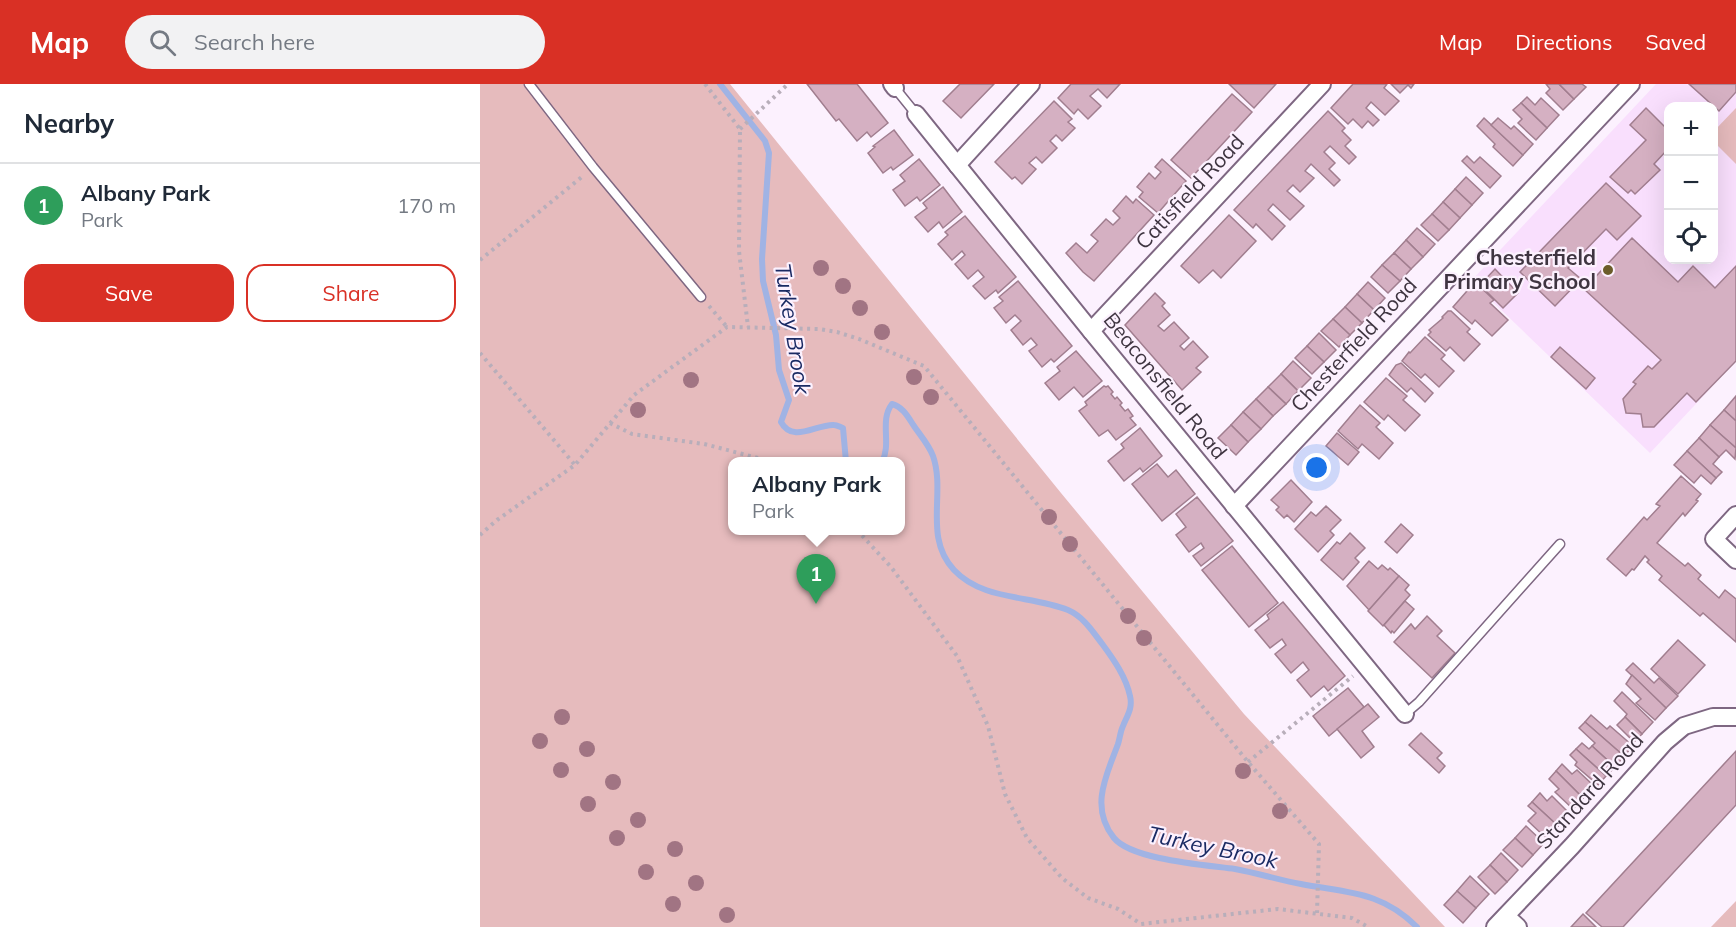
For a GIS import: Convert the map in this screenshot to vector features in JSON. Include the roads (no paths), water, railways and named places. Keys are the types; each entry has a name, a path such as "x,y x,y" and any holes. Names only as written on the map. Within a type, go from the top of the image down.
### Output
{"street":[{"path":"957,165 1032,84"},
{"name":"Catisfield Road","path":"1090,331 1322,84"},
{"name":"Chesterfield Road","path":"1234,506 1631,84"},
{"name":"Beaconsfield Road","path":"916,114 1090,331 1405,714"},
{"path":"1736,515 1714,539 1736,560"},
{"name":"Standard Road","path":"1506,923 1665,742 1684,726 1713,717 1736,717"}],"lane":[{"path":"529,84 593,168 701,297"},
{"name":"Beaconsfield Road","path":"894,86 916,114"},
{"path":"1405,714 1419,702 1560,544"}],"waterway":[{"name":"Turkey Brook","path":"720,84 765,141 769,153 762,259 763,281 776,335 779,370 789,400 781,422 792,432 827,425 843,428 846,457"},
{"name":"Turkey Brook","path":"884,457 886,418 892,404 905,413 933,456 936,470 939,543 954,570 979,587 1008,596 1054,605 1074,613 1088,625 1115,663 1126,682 1131,704 1102,791 1103,814 1114,838 1136,852 1170,860 1235,869 1363,895 1390,906 1417,927"}],"place":[{"name":"Chesterfield Primary School","path":"1608,270"},
{"name":"Albany Park","path":"816,604"}]}
